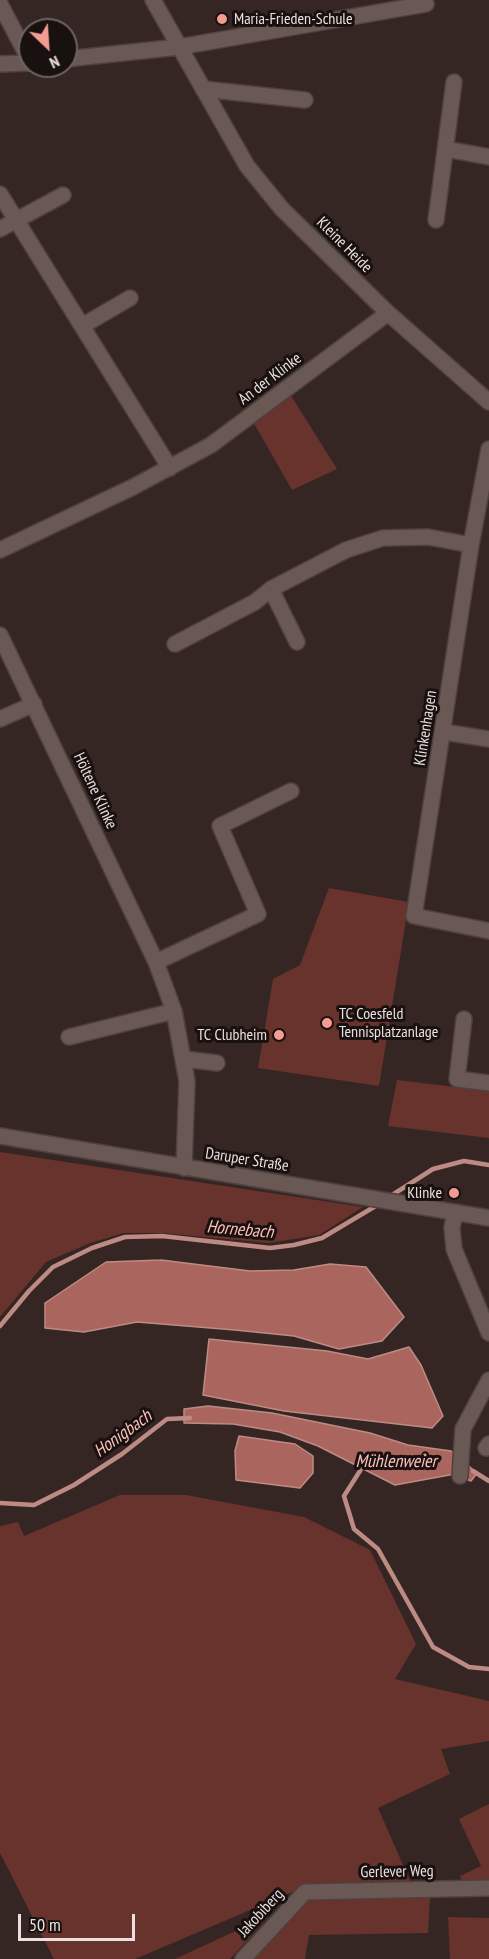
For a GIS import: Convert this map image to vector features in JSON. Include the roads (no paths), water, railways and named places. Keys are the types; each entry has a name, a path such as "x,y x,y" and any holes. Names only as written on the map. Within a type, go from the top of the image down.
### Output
{"street":[{"name":"Kleine Heide","path":"153,0 247,166 282,209 387,313 489,402"},
{"path":"0,4 18,39"},
{"path":"78,58 179,48 426,4"},
{"path":"0,64 18,63"},
{"path":"436,220 454,82"},
{"path":"203,89 305,100"},
{"path":"446,149 489,157"},
{"path":"0,194 170,468"},
{"path":"0,230 63,195"},
{"path":"82,326 130,298"},
{"name":"An der Klinke","path":"0,550 170,468 211,445 387,313"},
{"name":"Klinkenhagen","path":"489,449 471,545 414,916 489,931"},
{"path":"175,644 255,602 271,589 346,550 383,538 428,537 471,545"},
{"path":"271,589 297,642"},
{"name":"Höltene Klinke","path":"0,635 156,962 174,1011 184,1059 186,1092 184,1168"},
{"path":"0,719 34,704"},
{"path":"444,732 489,739"},
{"path":"156,962 258,914 220,826 291,791"},
{"path":"69,1037 174,1011"},
{"path":"464,1019 458,1079 489,1083"},
{"path":"184,1059 217,1063"},
{"name":"Daruper Straße","path":"0,1136 489,1218"},
{"path":"454,1212 452,1228 454,1249 489,1333"},
{"path":"460,1476 463,1429 489,1380"},
{"name":"Gerlever Weg","path":"305,1892 489,1888"},
{"name":"Jakobiberg","path":"243,1959 305,1892"}],"water":[{"path":"161,1260 250,1271 294,1270 330,1264 366,1267 404,1317 382,1341 339,1349 294,1336 137,1322 84,1332 45,1328 45,1303 106,1262"},
{"path":"209,1339 327,1351 368,1359 409,1347 421,1365 443,1416 432,1428 284,1411 203,1395"},
{"name":"Mühlenweier","path":"208,1406 272,1413 370,1433 408,1445 451,1451 477,1473 471,1481 455,1474 395,1485 318,1446 280,1432 233,1424 184,1423 184,1409"},
{"path":"239,1436 295,1444 313,1456 313,1473 300,1488 236,1480 235,1451"}],"waterway":[{"name":"Hornebach","path":"389,1197 433,1169 464,1161 489,1165"},
{"name":"Hornebach","path":"0,1326 29,1291 53,1267 92,1248 125,1237 162,1236 270,1248 294,1245 322,1238 379,1204"},
{"name":"Honigbach","path":"0,1503 34,1505 74,1485 122,1454 167,1419 190,1418"},
{"name":"Honigbach","path":"365,1463 344,1496 354,1529 378,1549 433,1647 469,1667 489,1669"},
{"name":"Honigbach","path":"473,1471 489,1481"}],"place":[{"name":"Maria-Frieden-Schule","path":"222,19"},
{"name":"TC Coesfeld Tennisplatzanlage","path":"327,1023"},
{"name":"TC Clubheim","path":"279,1035"},
{"name":"Klinke","path":"454,1193"}]}
